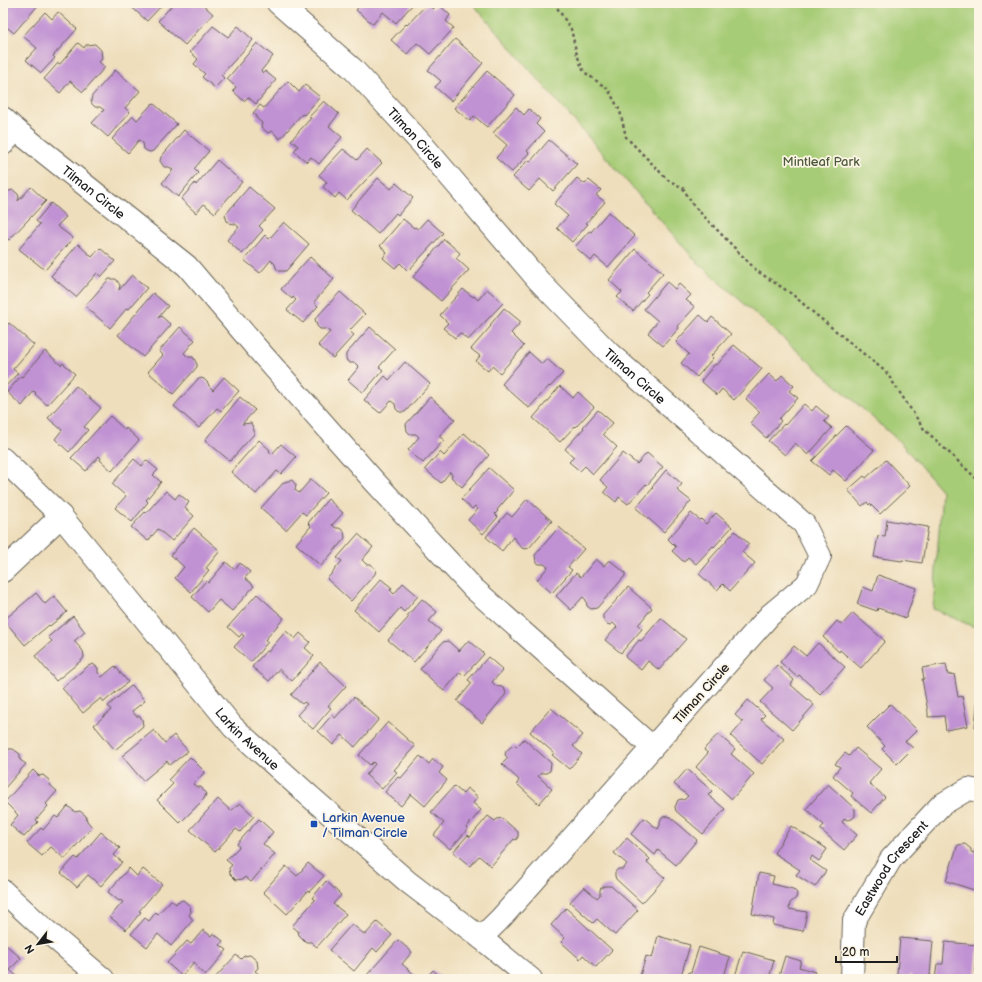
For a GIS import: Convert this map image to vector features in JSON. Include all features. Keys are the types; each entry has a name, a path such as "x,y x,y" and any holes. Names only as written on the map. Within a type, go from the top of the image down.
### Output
{"street":[{"name":"Tilman Circle","path":"278,3 353,69 422,144 539,281 609,353 804,524 820,556 807,584 770,615 506,912 481,938"},
{"name":"Tilman Circle","path":"7,131 186,266 374,481 473,588 652,747"},
{"name":"Larkin Avenue","path":"3,459 60,516 233,727 408,882 481,938 531,979"},
{"path":"3,571 60,516"},
{"name":"Eastwood Crescent","path":"852,979 854,921 891,859 940,806 968,789 979,791"},
{"path":"3,891 43,928 103,979"}],"path":[{"path":"555,3 571,29 584,72 608,89 620,110 626,137 668,180 683,188 694,205 757,271 792,294 886,372 924,430 979,481"}],"green space":[{"name":"Mintleaf Park","path":"472,3 979,3 979,629 933,609 942,491 900,442 695,260"}],"building":[{"path":"3,3 40,3 14,33 3,24"},
{"path":"127,3 164,3 147,21"},
{"path":"174,3 201,3 213,14 185,45 158,21"},
{"path":"362,3 414,3 396,23 383,12 373,24 356,10"},
{"path":"427,4 433,9 438,4 450,15 446,21 454,28 430,54 417,43 407,54 391,40"},
{"path":"45,12 52,19 58,12 77,29 53,56 55,58 41,73 26,60 37,48 23,36"},
{"path":"213,26 228,37 238,26 253,40 221,75 224,78 215,88 202,77 205,74 194,64 198,59 190,52"},
{"path":"455,39 483,63 451,101 435,87 441,81 428,70"},
{"path":"78,43 84,48 86,45 95,44 101,50 102,59 99,62 105,67 83,92 70,81 60,93 44,79 58,63 60,64"},
{"path":"257,43 273,56 261,71 263,73 265,71 276,80 256,104 248,97 244,101 233,91 236,87 227,79"},
{"path":"115,70 140,91 125,108 130,112 108,137 92,123 104,110 100,107 95,107 91,101 92,96"},
{"path":"487,71 515,95 487,127 474,116 470,121 454,108"},
{"path":"288,81 299,92 305,85 320,97 304,115 302,114 280,139 272,131 268,133 261,127 262,123 253,113 260,105 264,108"},
{"path":"324,101 339,114 329,126 342,137 319,164 311,157 307,162 294,151 298,146 291,140"},
{"path":"153,103 177,124 153,151 150,152 144,149 143,143 139,140 128,153 112,139 133,116 137,120"},
{"path":"516,107 524,115 529,109 540,119 536,124 544,132 527,151 529,153 512,172 496,158 507,145 493,133"},
{"path":"184,130 209,151 194,169 198,173 178,197 162,183 173,170 169,167 164,167 160,161 161,157"},
{"path":"549,140 577,164 553,191 540,179 529,191 513,177 528,160 530,162"},
{"path":"343,149 357,160 367,149 382,163 347,200 339,193 335,198 323,187 327,182 319,175"},
{"path":"217,160 242,182 215,213 204,204 196,213 181,199 195,183 196,185"},
{"path":"378,178 391,189 396,183 413,198 398,215 396,213 378,234 351,210"},
{"path":"577,178 585,184 589,180 601,190 596,195 605,202 586,223 588,224 572,242 557,228 568,216 554,204"},
{"path":"31,187 46,201 9,240 3,235 3,197 9,191 13,190 18,194 18,201"},
{"path":"249,187 275,209 259,226 263,230 242,254 227,240 239,227 235,224 229,223 225,215"},
{"path":"51,203 66,217 57,226 73,238 45,270 19,249 40,224 36,221"},
{"path":"608,212 635,236 608,267 595,256 591,261 575,247 589,231 591,232"},
{"path":"403,219 414,228 415,227 418,229 427,219 443,233 408,271 400,263 395,268 383,258 387,252 380,246"},
{"path":"284,222 309,244 286,271 279,271 271,260 260,273 244,260 265,235 269,239"},
{"path":"444,239 460,253 456,258 469,270 441,301 413,277"},
{"path":"78,244 92,257 100,248 115,261 101,277 97,273 76,297 51,276"},
{"path":"635,249 663,273 646,292 648,294 633,311 617,297 622,292 609,280"},
{"path":"310,257 334,279 314,302 318,306 303,323 287,310 296,300 293,297 292,299 281,289"},
{"path":"132,275 147,288 110,328 85,306 109,279 116,279 120,285 119,290"},
{"path":"667,282 675,289 679,284 691,295 686,300 695,307 663,346 648,333 658,321 644,309"},
{"path":"463,289 478,300 487,289 503,303 468,340 460,333 455,338 443,328 448,323 440,315"},
{"path":"340,292 365,314 349,331 354,335 333,358 318,345 330,332 326,329 320,329 317,326 315,319"},
{"path":"153,293 168,306 158,318 161,316 171,325 143,357 118,335"},
{"path":"504,308 521,322 511,333 524,346 500,373 492,366 488,371 476,361 480,356 471,349"},
{"path":"700,315 708,322 712,317 731,334 711,356 713,358 697,377 681,363 689,354 676,342"},
{"path":"9,323 34,345 13,369 18,373 3,389 3,330"},
{"path":"180,327 195,340 184,353 188,357 193,357 197,367 173,394 148,372 163,355 159,351"},
{"path":"370,327 395,349 379,367 383,370 363,393 348,380 359,367 355,363 350,363 347,361 346,354"},
{"path":"734,345 762,369 734,400 722,389 717,395 701,381"},
{"path":"45,351 61,365 63,363 75,374 47,405 35,394 36,393 34,391 22,406 7,392"},
{"path":"529,352 542,364 547,359 563,373 529,408 502,384"},
{"path":"405,362 430,384 405,412 398,411 395,404 391,401 380,413 364,400 385,376 389,380"},
{"path":"769,374 777,381 782,375 794,386 789,391 798,398 779,419 781,421 766,438 750,423 760,412 746,399"},
{"path":"224,377 239,391 221,411 217,408 199,428 174,406 197,380 201,378 204,379 213,390"},
{"path":"76,386 101,408 84,427 88,430 69,452 55,439 62,430 48,418"},
{"path":"560,386 573,398 578,392 594,407 560,442 533,418"},
{"path":"240,397 255,410 242,424 251,423 254,434 230,461 205,440"},
{"path":"430,397 455,419 439,436 444,440 423,463 408,450 419,437 416,434 410,434 407,431 406,424"},
{"path":"804,404 812,411 816,406 829,417 824,421 832,428 808,455 795,443 785,455 768,441"},
{"path":"598,410 613,423 603,434 617,447 593,474 585,466 580,471 569,462 574,457 565,449"},
{"path":"110,416 125,430 126,428 139,440 112,471 100,460 101,458 99,456 86,471 71,458"},
{"path":"846,426 874,450 846,481 833,470 829,475 812,461"},
{"path":"464,433 489,455 462,487 451,477 452,475 450,472 441,483 425,469 440,452 444,456"},
{"path":"259,440 270,450 269,451 272,454 281,444 296,457 281,474 277,471 256,494 231,472"},
{"path":"623,453 637,464 647,453 663,467 628,504 619,497 616,502 604,492 608,487 600,480"},
{"path":"134,459 142,466 146,460 158,470 153,475 161,482 146,500 148,502 132,522 115,508 126,496 112,484"},
{"path":"886,460 910,486 880,514 867,502 862,506 848,490 864,476 866,478"},
{"path":"489,468 514,490 497,510 498,511 495,514 498,517 483,534 468,520 478,509 475,506 472,509 461,499"},
{"path":"666,470 682,484 677,490 691,501 664,532 636,508"},
{"path":"311,479 326,493 306,515 302,512 286,530 261,508 284,482 292,480 296,485 295,490 299,493"},
{"path":"166,491 175,499 179,494 189,502 185,508 194,516 172,541 158,529 148,541 131,527"},
{"path":"328,499 343,513 332,525 344,531 345,538 321,566 296,544 311,526 308,523"},
{"path":"527,499 552,521 529,548 522,548 513,537 502,551 486,537 507,513 512,517"},
{"path":"691,513 706,524 716,513 732,527 696,564 688,557 684,562 672,551 676,547 668,539"},
{"path":"887,520 928,527 922,563 874,557 878,536 885,537"},
{"path":"559,527 584,549 568,567 572,570 552,593 537,580 548,567 544,564 539,564 536,562 535,555"},
{"path":"194,528 220,551 206,568 209,570 191,592 175,578 184,567 171,555"},
{"path":"735,531 749,544 742,552 755,563 730,591 723,584 717,590 699,574 710,561 709,560"},
{"path":"358,534 373,547 362,560 366,564 371,564 376,570 375,574 351,601 327,579 342,561 337,558"},
{"path":"596,559 604,566 608,561 611,561 625,573 625,576 597,608 591,609 587,606 586,600 583,597 571,610 556,596 576,573 581,577"},
{"path":"226,562 235,570 240,563 250,572 245,578 254,586 232,611 219,600 208,612 192,597 206,581 208,583"},
{"path":"878,575 916,588 906,618 878,608 877,611 857,604 863,587 873,591"},
{"path":"381,579 392,588 390,590 394,594 403,583 418,596 404,612 400,608 379,632 354,610"},
{"path":"628,587 652,608 638,625 642,629 621,653 605,640 617,627 613,623 610,625 607,624 603,618 603,615"},
{"path":"36,593 45,604 54,596 67,612 25,645 4,620"},
{"path":"257,594 284,618 265,640 268,642 251,662 234,647 244,636 242,634 239,637 228,627"},
{"path":"422,599 437,612 429,621 441,631 414,662 388,640 409,617 407,616"},
{"path":"853,613 885,641 861,668 840,650 839,652 823,637 837,621 842,625"},
{"path":"73,616 85,632 74,641 83,651 84,656 83,659 56,681 35,656 52,641 48,637"},
{"path":"661,618 686,639 659,670 648,661 641,670 625,657 639,640 641,641"},
{"path":"286,631 295,639 300,633 310,642 305,648 314,656 292,681 279,669 269,681 252,667 266,651 268,652"},
{"path":"469,640 484,654 464,676 460,672 444,691 420,669 443,642 448,641 459,651"},
{"path":"818,643 845,667 820,694 799,675 797,677 780,662 794,646 806,656"},
{"path":"488,657 503,670 492,682 496,686 502,687 506,694 482,723 457,701 472,683 468,680"},
{"path":"320,662 346,686 328,706 331,708 313,729 297,715 307,704 304,702 302,704 291,695"},
{"path":"93,664 98,668 98,673 102,677 115,666 128,682 104,702 101,698 83,713 62,688 88,666"},
{"path":"946,664 948,675 954,674 958,697 962,696 968,726 946,730 944,716 928,717 922,679 924,679 922,668"},
{"path":"777,665 794,680 791,685 814,705 792,730 760,702 773,688 764,680"},
{"path":"132,685 145,701 132,711 136,716 139,716 142,719 143,726 115,750 94,725 111,710 108,706"},
{"path":"978,694 979,727 975,727"},
{"path":"354,697 379,719 355,747 342,735 333,745 318,731 332,715 335,718"},
{"path":"748,700 765,715 761,719 784,739 762,764 731,736 743,722 735,715"},
{"path":"890,704 917,730 905,741 913,748 897,764 882,749 885,746 867,727"},
{"path":"551,708 583,735 573,746 582,754 569,769 552,755 554,753 530,732"},
{"path":"388,722 415,746 394,770 397,772 382,789 366,775 375,764 373,762 370,765 359,755"},
{"path":"154,730 165,743 174,735 188,751 170,765 167,761 143,781 122,756"},
{"path":"718,734 735,749 731,754 754,774 732,799 696,767 708,753 704,750 705,748"},
{"path":"524,739 551,763 550,771 541,773 538,776 552,789 539,804 517,784 519,780 502,764 508,758 505,755 506,751 512,746 515,745 516,747"},
{"path":"3,745 20,754 20,760 26,764 3,790"},
{"path":"856,748 881,769 869,783 885,797 871,813 851,796 853,793 833,776 840,767 835,764 845,753 849,756"},
{"path":"420,756 429,764 433,759 443,767 439,773 447,780 425,806 411,794 401,806 385,792 398,777 401,778"},
{"path":"190,757 205,772 193,784 197,787 201,787 206,794 204,799 180,823 157,800 173,784 169,779"},
{"path":"687,769 712,791 708,795 725,809 703,834 676,811 675,807 678,800 684,800 688,796 674,784"},
{"path":"33,770 39,776 43,775 49,780 50,785 57,791 46,804 48,806 36,820 38,822 24,837 10,825 18,815 5,802"},
{"path":"828,784 855,809 855,816 852,819 847,820 845,818 842,822 857,835 844,850 820,829 824,825 806,809"},
{"path":"454,786 463,794 467,788 478,797 473,803 481,810 466,828 468,829 450,849 434,835 444,823 431,812"},
{"path":"218,799 231,811 240,803 254,816 240,832 236,829 215,852 190,830"},
{"path":"68,806 75,812 80,811 86,816 87,821 92,827 65,859 51,847 42,856 27,843 41,828 43,830 55,816 58,818"},
{"path":"488,816 495,821 502,818 518,832 518,837 516,840 514,839 491,866 479,856 470,866 453,852 468,835 470,837"},
{"path":"667,816 697,840 676,865 658,850 655,855 631,834 644,818 658,829 660,821 663,817"},
{"path":"259,819 273,832 263,844 275,854 251,882 245,877 243,879 236,880 230,874 229,868 232,865 226,860 239,847 237,844"},
{"path":"791,826 827,849 819,861 812,856 810,860 826,871 815,887 796,875 800,870 774,853"},
{"path":"101,832 120,848 114,855 122,862 101,886 88,875 77,887 61,873 75,857 78,859"},
{"path":"627,838 650,859 647,862 665,878 642,903 616,879 615,876 615,872 618,869 623,869 627,864 614,853"},
{"path":"979,840 979,884 977,891 946,881 958,845 965,844 971,849 971,852 974,853"},
{"path":"308,863 324,876 287,914 263,892 286,866 297,876"},
{"path":"129,868 137,876 143,869 162,884 139,911 141,912 126,930 110,917 123,902 120,900 119,901 108,892"},
{"path":"759,873 774,876 772,884 793,889 797,893 796,898 790,903 789,909 807,912 803,931 773,925 774,919 752,914"},
{"path":"326,881 341,895 333,904 346,914 317,947 311,942 306,942 299,935 298,931 292,926 315,900 312,898"},
{"path":"604,886 611,886 638,910 615,935 597,919 593,923 570,902 584,887 597,898 600,895 600,889"},
{"path":"171,900 176,904 177,902 183,900 190,906 191,912 189,915 193,920 171,946 158,934 147,947 131,934 145,918 149,921 156,912 158,914"},
{"path":"566,908 612,950 596,967 583,955 580,959 561,942 565,938 551,925"},
{"path":"377,922 392,935 377,952 373,948 354,971 329,950 352,924 365,935"},
{"path":"203,930 211,936 213,933 223,941 220,945 227,950 206,975 196,967 197,965 194,962 182,976 167,963 187,941 191,944"},
{"path":"658,936 690,945 680,979 667,979 666,976 661,975 660,979 639,979 646,956 652,958"},
{"path":"900,938 933,941 930,975 931,979 911,979 911,974 905,979 898,977 897,973"},
{"path":"398,940 412,952 402,964 416,976 413,979 371,979 367,975"},
{"path":"945,942 978,945 975,979 935,979 937,964 943,964"},
{"path":"6,945 21,958 10,970 20,979 3,979 3,948"},
{"path":"699,947 730,957 723,979 687,979 689,972 691,972"},
{"path":"743,951 774,960 769,979 732,979 733,976 735,976"},
{"path":"236,955 241,959 244,956 250,955 257,961 258,968 255,971 261,976 258,979 214,979"},
{"path":"785,956 801,961 799,967 815,972 813,979 778,979"},
{"path":"433,970 434,971 443,979 425,979"}],"place":[{"name":"Larkin Avenue / Tilman Circle","path":"314,824"}]}
